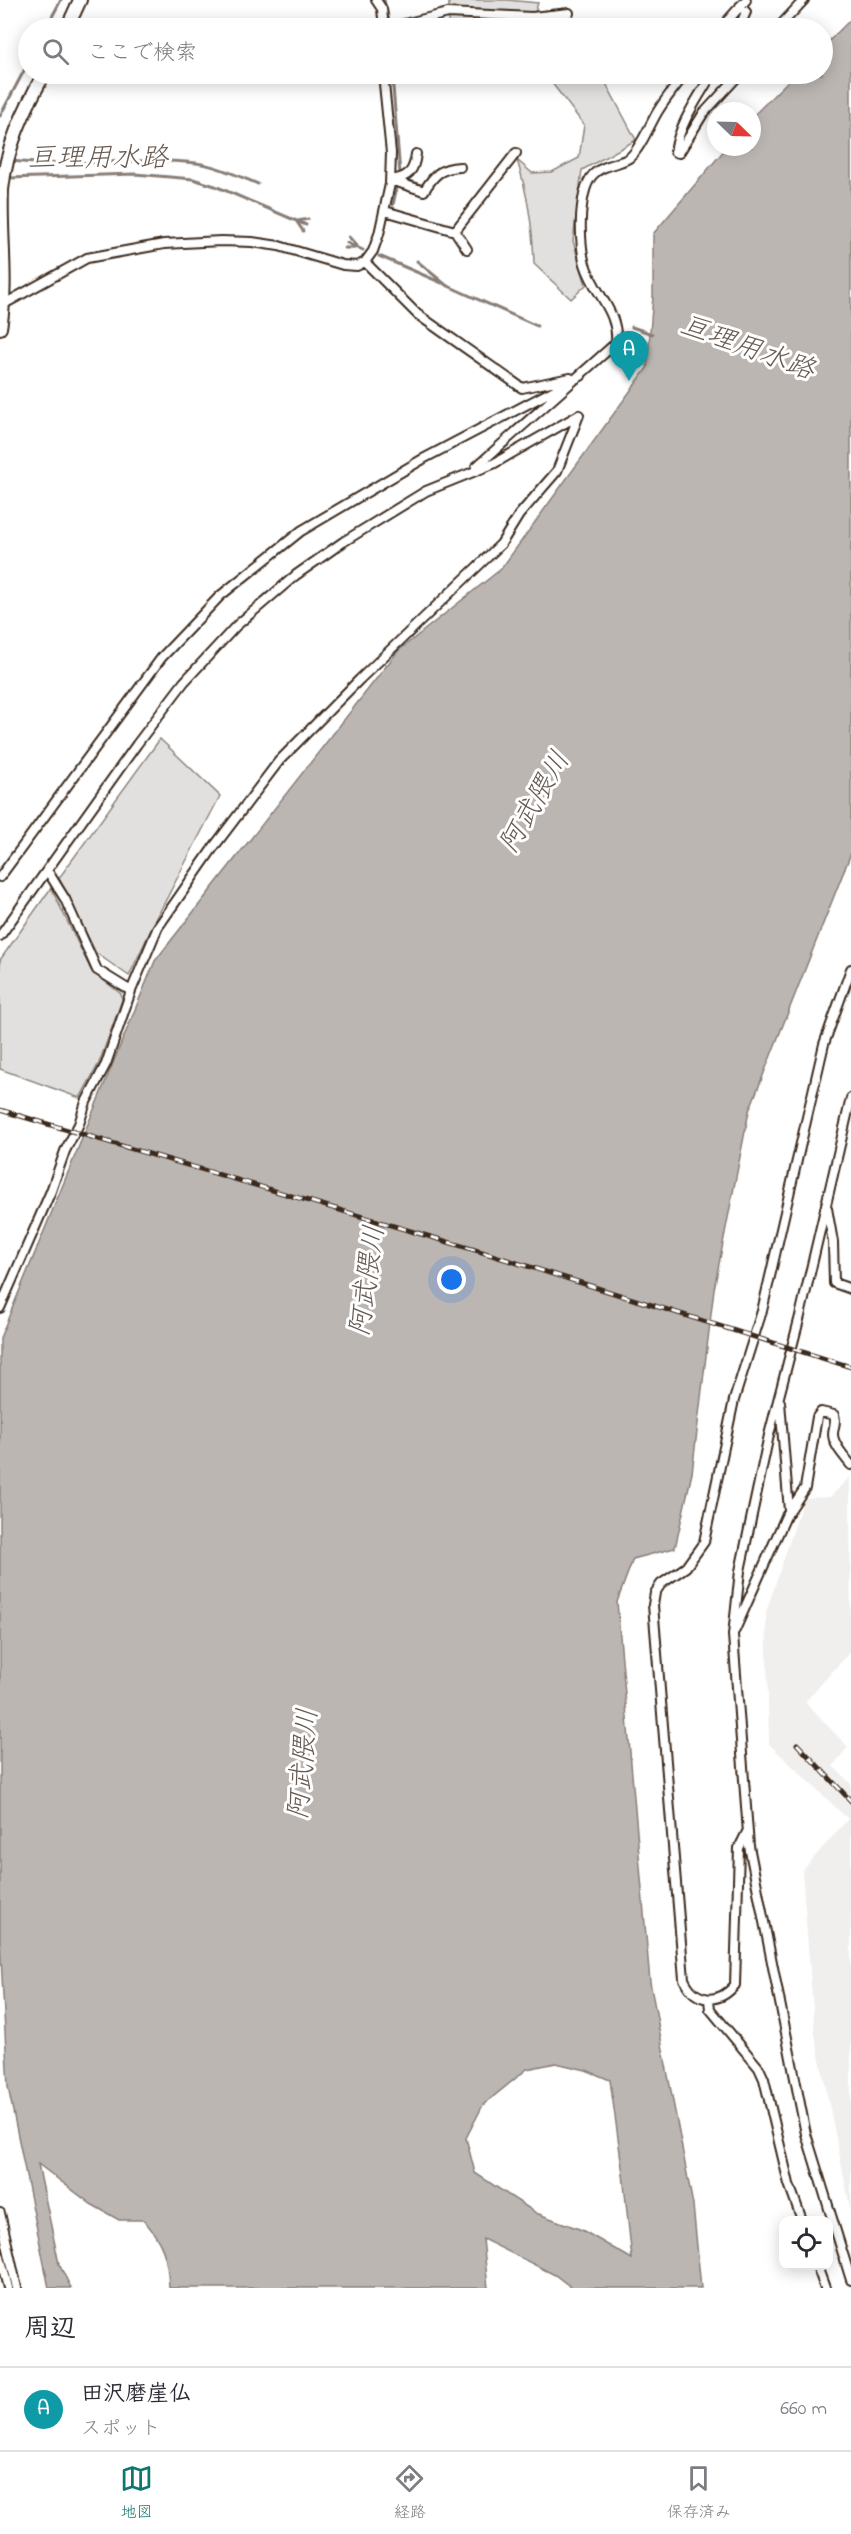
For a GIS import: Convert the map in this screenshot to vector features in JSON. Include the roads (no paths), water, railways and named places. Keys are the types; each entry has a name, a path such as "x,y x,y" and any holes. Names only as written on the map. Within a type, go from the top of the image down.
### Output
{"main road":[{"path":"72,18 80,0"},
{"path":"0,327 4,304 2,189 9,151 18,124 39,84"}],"street":[{"path":"376,0 383,18"},
{"path":"787,18 804,0"},
{"path":"730,18 743,3"},
{"path":"743,3 746,12 743,18"},
{"path":"427,18 448,13 532,17 569,13"},
{"path":"4,304 87,258 164,244 252,242 279,246 343,266 357,266 366,262 373,251 391,180 383,84"},
{"path":"471,472 616,343 617,328 610,309 592,283 582,250 582,213 585,192 591,176 598,170 630,158 658,111 678,84"},
{"path":"706,84 688,115 676,142 675,152 679,153 684,147 703,114 731,84"},
{"path":"454,231 516,153"},
{"path":"391,180 405,177 411,172 416,154"},
{"path":"391,180 424,191 436,173 447,167 460,167"},
{"path":"385,210 454,231 467,249"},
{"path":"366,262 417,314 522,388 581,376"},
{"path":"0,877 162,657 220,596 301,531 423,459 581,376"},
{"path":"0,936 177,691 236,626 296,575 343,542 426,491 493,464 579,415 557,471 519,515 501,544 360,678 279,761 213,848 159,927 131,991 106,1064 86,1102 79,1124 65,1151 51,1191 0,1308"},
{"path":"46,870 64,899 97,969 131,991"},
{"path":"747,1832 739,1848 735,1984 720,1998 709,2000 693,1994 684,1979 653,1605 655,1593 661,1584 686,1567 704,1542 734,1400 762,1311 824,1044 851,969"},
{"path":"851,1098 779,1395 740,1570 733,1635 747,1832 806,2134 851,2280"},
{"path":"826,1203 833,1242 834,1283 851,1289"},
{"path":"779,1395 789,1511"},
{"path":"733,1635 789,1511 805,1488 817,1417 821,1412 834,1415 836,1419 834,1442 851,1465"},
{"path":"709,2000 710,2009 759,2068 764,2079 789,2184 801,2216"},
{"path":"0,2213 17,2288"},
{"path":"0,2256 8,2288"},
{"path":"819,2270 825,2288"}],"water":[{"name":"阿武隈川","path":"851,19 851,853 749,1111 714,1289 692,1473 675,1548 633,1559 617,1602 650,1982 693,2205 701,2288 572,2288 555,2275 483,2239 488,2288 169,2288 163,2251 156,2236 144,2220 119,2220 91,2204 38,2164 59,2264 71,2288 49,2288 8,2087 0,1939 0,1338 155,961 398,651 501,569 647,368 653,296 653,234 719,156 761,156 761,108 785,84 833,84 833,37","holes":["556,2063 586,2070 610,2080 632,2259 582,2230 536,2213 475,2173 466,2138 483,2105 527,2069"]}],"waterway":[{"path":"51,18 61,0"},
{"name":"亘理用水路","path":"384,0 388,18"},
{"path":"0,116 18,82"},
{"name":"亘理用水路","path":"393,84 400,174"},
{"path":"11,161 196,163 220,169 258,184"},
{"name":"亘理用水路","path":"8,178 135,174 193,179 215,186 306,225"},
{"name":"亘理用水路","path":"393,205 397,186"},
{"path":"298,221 308,219"},
{"path":"297,222 303,231"},
{"path":"349,237 357,246"},
{"path":"347,243 363,250"},
{"path":"345,248 356,248"},
{"path":"379,256 442,283"},
{"name":"亘理用水路","path":"417,261 446,285 537,326"},
{"name":"亘理用水路","path":"632,327 652,334"}],"railway":[{"path":"0,1110 482,1252 851,1367"},
{"path":"797,1744 851,1801"}],"place":[{"name":"田沢磨崖仏","path":"629,381"}]}
